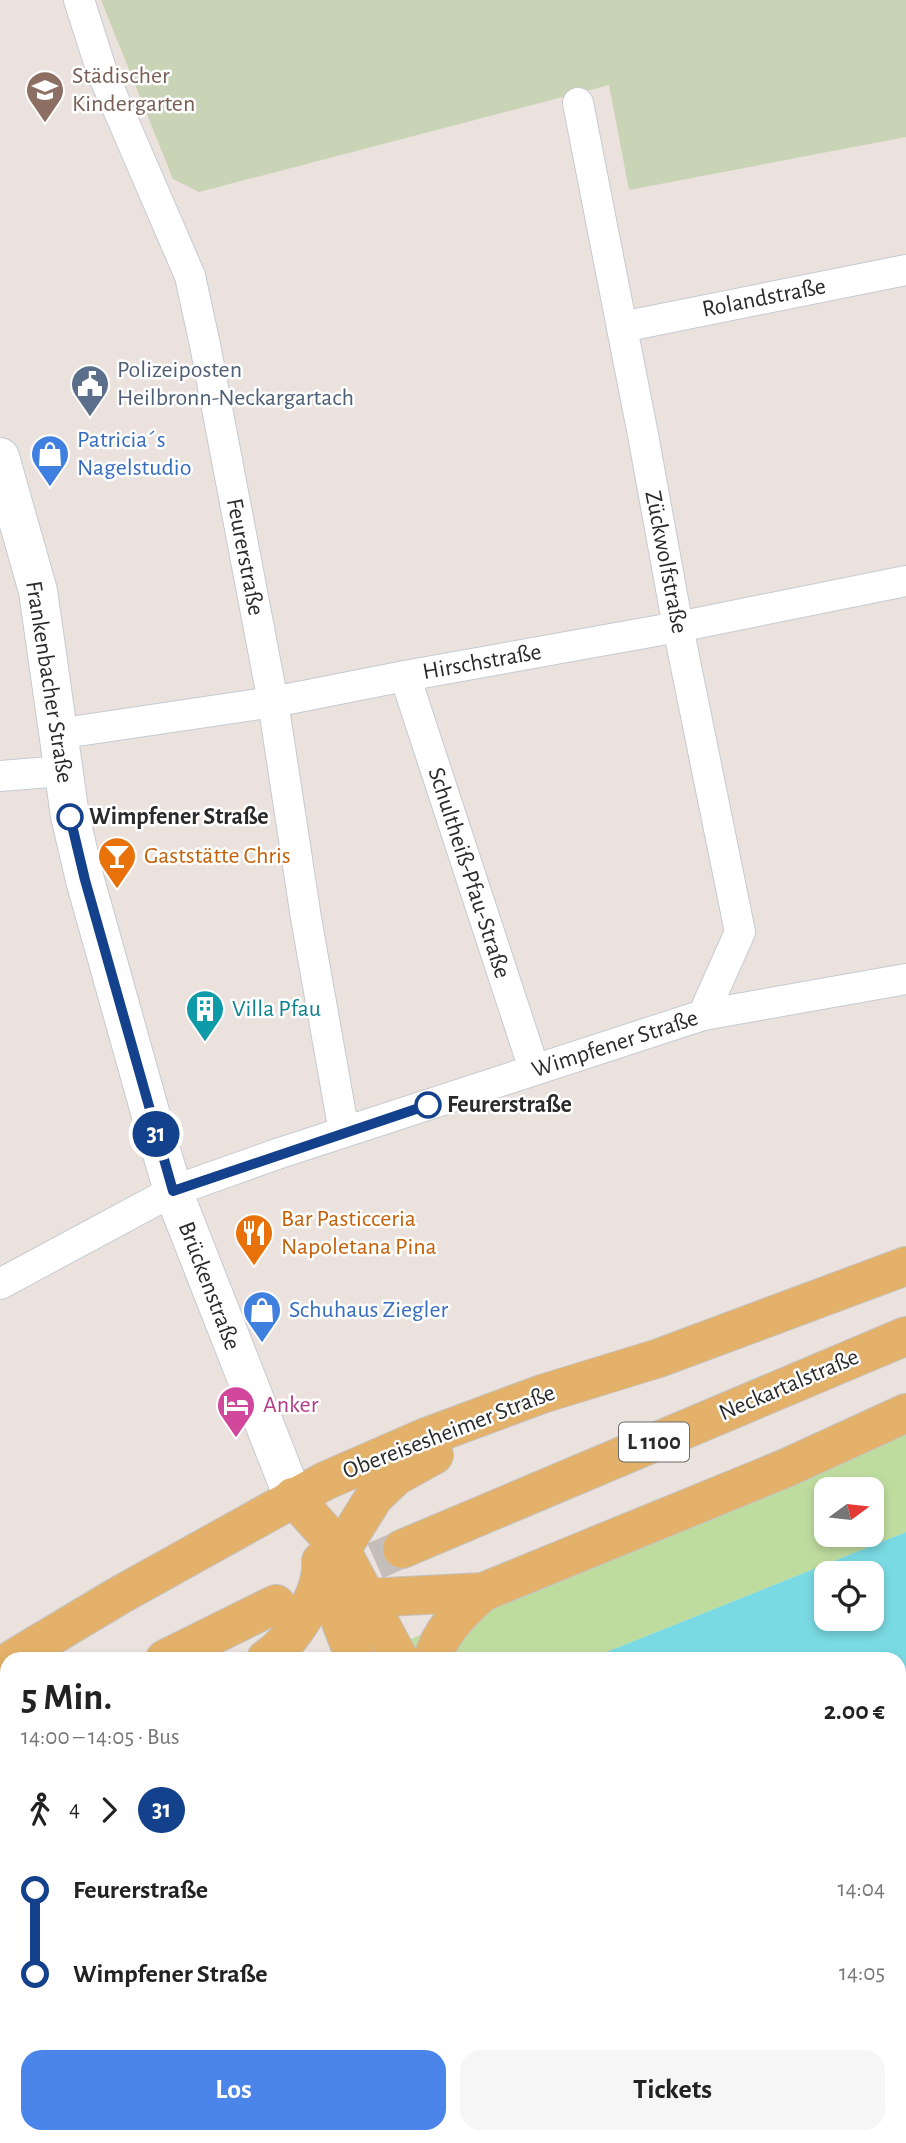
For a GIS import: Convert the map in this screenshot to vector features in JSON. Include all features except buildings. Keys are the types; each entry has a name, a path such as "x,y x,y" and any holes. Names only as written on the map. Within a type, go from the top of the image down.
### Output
{"main road":[{"name":"Frankenbacher Straße","path":"0,457 38,591 62,771 85,880 173,1191"},
{"name":"Brückenstraße","path":"173,1191 303,1508"},
{"path":"790,1308 906,1266"},
{"name":"Obereisesheimer Straße","path":"25,1652 120,1595 303,1508 325,1480 426,1437 542,1394 659,1358 790,1308"},
{"name":"Neckartalstraße","path":"402,1549 906,1336"},
{"path":"273,1652 341,1581 374,1497 396,1476 425,1458 659,1358"},
{"path":"436,1652 461,1611 483,1592 786,1468 906,1413"},
{"path":"303,1508 341,1581 394,1652"},
{"path":"341,1581 483,1592"},
{"path":"341,1581 354,1652"},
{"path":"179,1652 276,1604"}],"street":[{"name":"Feurerstraße","path":"79,0 102,72 190,276 211,372 272,702 306,918 344,1132"},
{"name":"Zückwolfstraße","path":"578,103 678,627 740,932 703,1015"},
{"name":"Rolandstraße","path":"622,327 906,270"},
{"name":"Hirschstraße","path":"57,734 272,702 678,627 906,581"},
{"name":"Schultheiß-Pfau-Straße","path":"405,676 534,1069"},
{"path":"0,776 62,771"},
{"name":"Wimpfener Straße","path":"0,1284 173,1191 344,1132 703,1015 906,979"},
{"name":"Obereisesheimer Straße","path":"790,1308 906,1252"}],"green space":[{"path":"101,0 906,0 906,137 629,190 609,85 199,192 173,179"},
{"path":"906,1429 906,1532 884,1541 884,1477 814,1477 814,1547 869,1547 834,1561 814,1561 814,1569 606,1652 380,1652"}],"water":[{"path":"906,1532 906,1652 606,1652 814,1569 814,1631 884,1631 884,1561 834,1561 869,1547 884,1547 884,1541"}],"tunnel":[{"path":"323,1584 402,1549"}],"bus line":[{"name":"31","path":"70,817 85,880 173,1191 428,1105"}],"place":[{"name":"Städischer Kindergarten","path":"45,124"},
{"name":"Polizeiposten Heilbronn-Neckargartach","path":"90,418"},
{"name":"Patricia´s Nagelstudio","path":"50,488"},
{"name":"Wimpfener Straße","path":"70,817"},
{"name":"Gaststätte Chris","path":"117,890"},
{"name":"Villa Pfau","path":"205,1043"},
{"name":"Feurerstraße","path":"428,1105"},
{"name":"Bar Pasticceria Napoletana Pina","path":"254,1267"},
{"name":"Schuhaus Ziegler","path":"262,1344"},
{"name":"Anker","path":"236,1439"}]}
